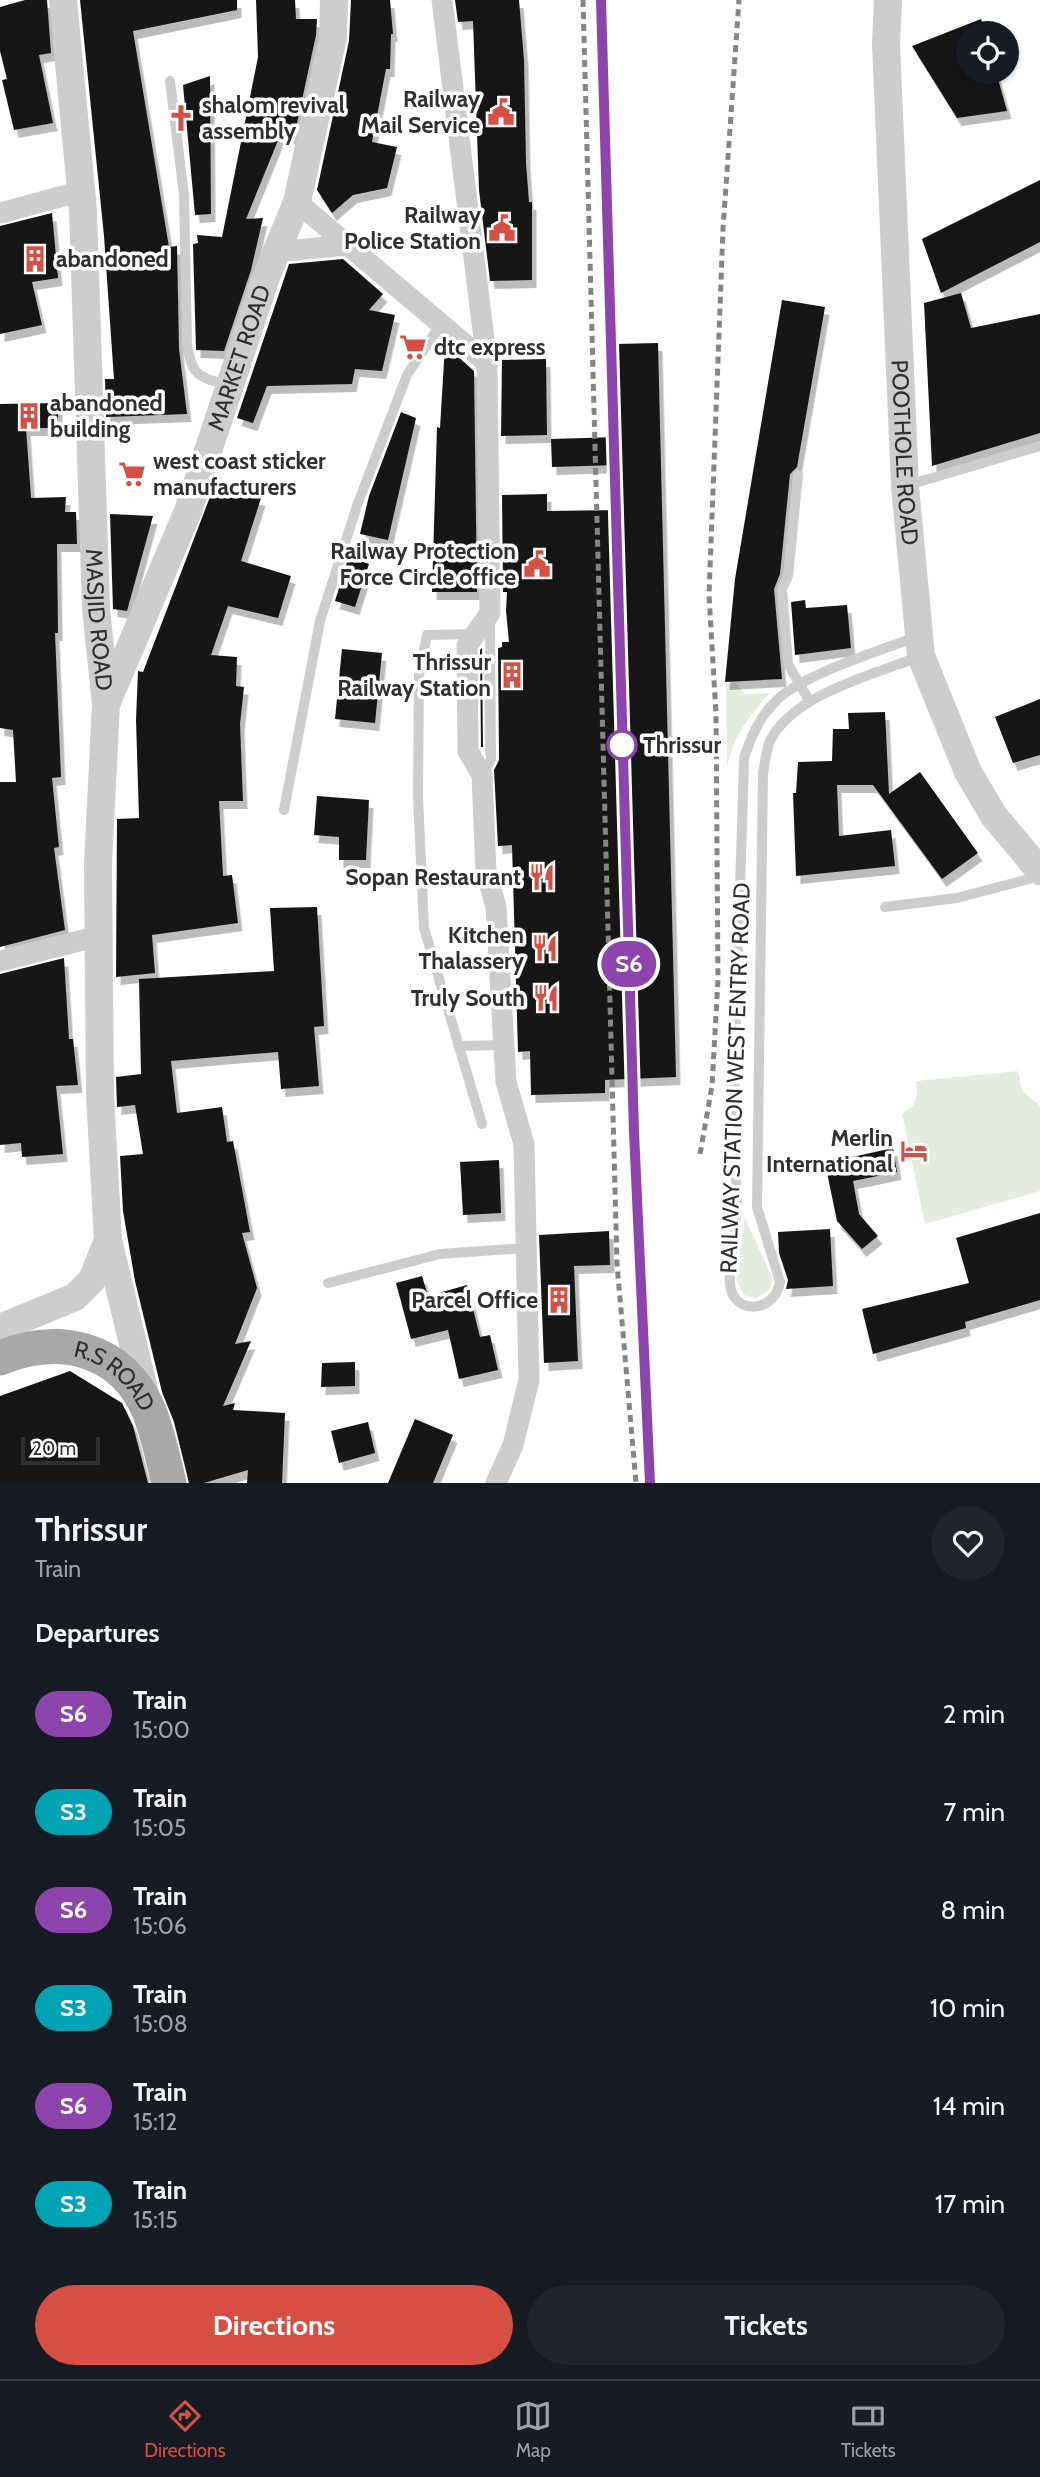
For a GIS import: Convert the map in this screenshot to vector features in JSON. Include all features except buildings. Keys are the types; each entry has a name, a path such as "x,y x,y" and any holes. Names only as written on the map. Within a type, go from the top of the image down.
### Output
{"main road":[{"name":"R.S ROAD","path":"0,1358 50,1345 90,1352 119,1370 131,1381 149,1411 169,1483"}],"street":[{"name":"MASJID ROAD","path":"63,0 82,191 96,608 106,704 98,864 100,1095 108,1240"},
{"name":"MARKET ROAD","path":"106,704 188,511 276,252 297,202 333,37 334,0"},
{"path":"442,0 487,363 490,613 467,646 468,751 482,775 486,871 496,907 506,1082 524,1144 524,1248 529,1380 513,1445 496,1483"},
{"name":"POOTHOLE ROAD","path":"888,0 886,44 905,486 919,646 968,772 995,816 1040,871"},
{"path":"0,214 82,191"},
{"path":"297,202 487,363"},
{"path":"276,252 347,245"},
{"path":"0,961 99,936"},
{"path":"0,1328 75,1297 92,1280 108,1240"},
{"path":"108,1240 149,1411"}],"lane":[{"path":"170,82 184,195 187,344 190,365 200,378 229,386"},
{"path":"284,810 324,608 358,503 407,375 441,324"},
{"path":"905,486 1040,446"},
{"path":"798,475 788,576 782,589 788,664 810,702"},
{"path":"482,775 491,760 490,613"},
{"path":"474,634 427,635 419,676 418,796 424,928 482,1124"},
{"name":"RAILWAY STATION WEST ENTRY ROAD","path":"919,646 790,714 770,741 763,773 757,1207 780,1282 779,1291 768,1304 751,1307 736,1300 730,1285 737,1203 734,1118 744,758 754,729 776,700 817,675 919,646"},
{"path":"885,907 957,898 1040,876"},
{"path":"459,1046 503,1045"},
{"path":"328,1283 440,1254 524,1248"}],"shaded area":[{"path":"726,683 736,683 745,694 770,693 743,728 729,757 727,768"},
{"path":"1018,1071 1022,1091 1040,1106 1040,1191 925,1224 902,1114 915,1100 916,1081"},
{"path":"745,1218 772,1277 770,1289 756,1299 744,1295 736,1280"}],"railway":[{"path":"583,0 617,1264 636,1483"},
{"path":"601,0 634,1132 650,1483"},
{"path":"700,1154 712,1086 718,979 716,714 709,595 723,229 739,0"}],"train":[{"name":"S6","path":"601,0 634,1132 650,1483"}],"place":[{"name":"Railway Mail Service","path":"501,112"},
{"name":"shalom revival assembly","path":"181,118"},
{"name":"Railway Police Station","path":"502,228"},
{"name":"abandoned","path":"35,259"},
{"name":"dtc express","path":"413,347"},
{"name":"abandoned building","path":"29,416"},
{"name":"west coast sticker manufacturers","path":"132,474"},
{"name":"Railway Protection Force Circle office","path":"537,564"},
{"name":"Thrissur Railway Station","path":"512,675"},
{"name":"Thrissur","path":"622,745"},
{"name":"Sopan Restaurant","path":"542,877"},
{"name":"Kitchen Thalassery","path":"545,948"},
{"name":"Truly South","path":"546,998"},
{"name":"Merlin International","path":"914,1151"},
{"name":"Parcel Office","path":"559,1300"}]}
